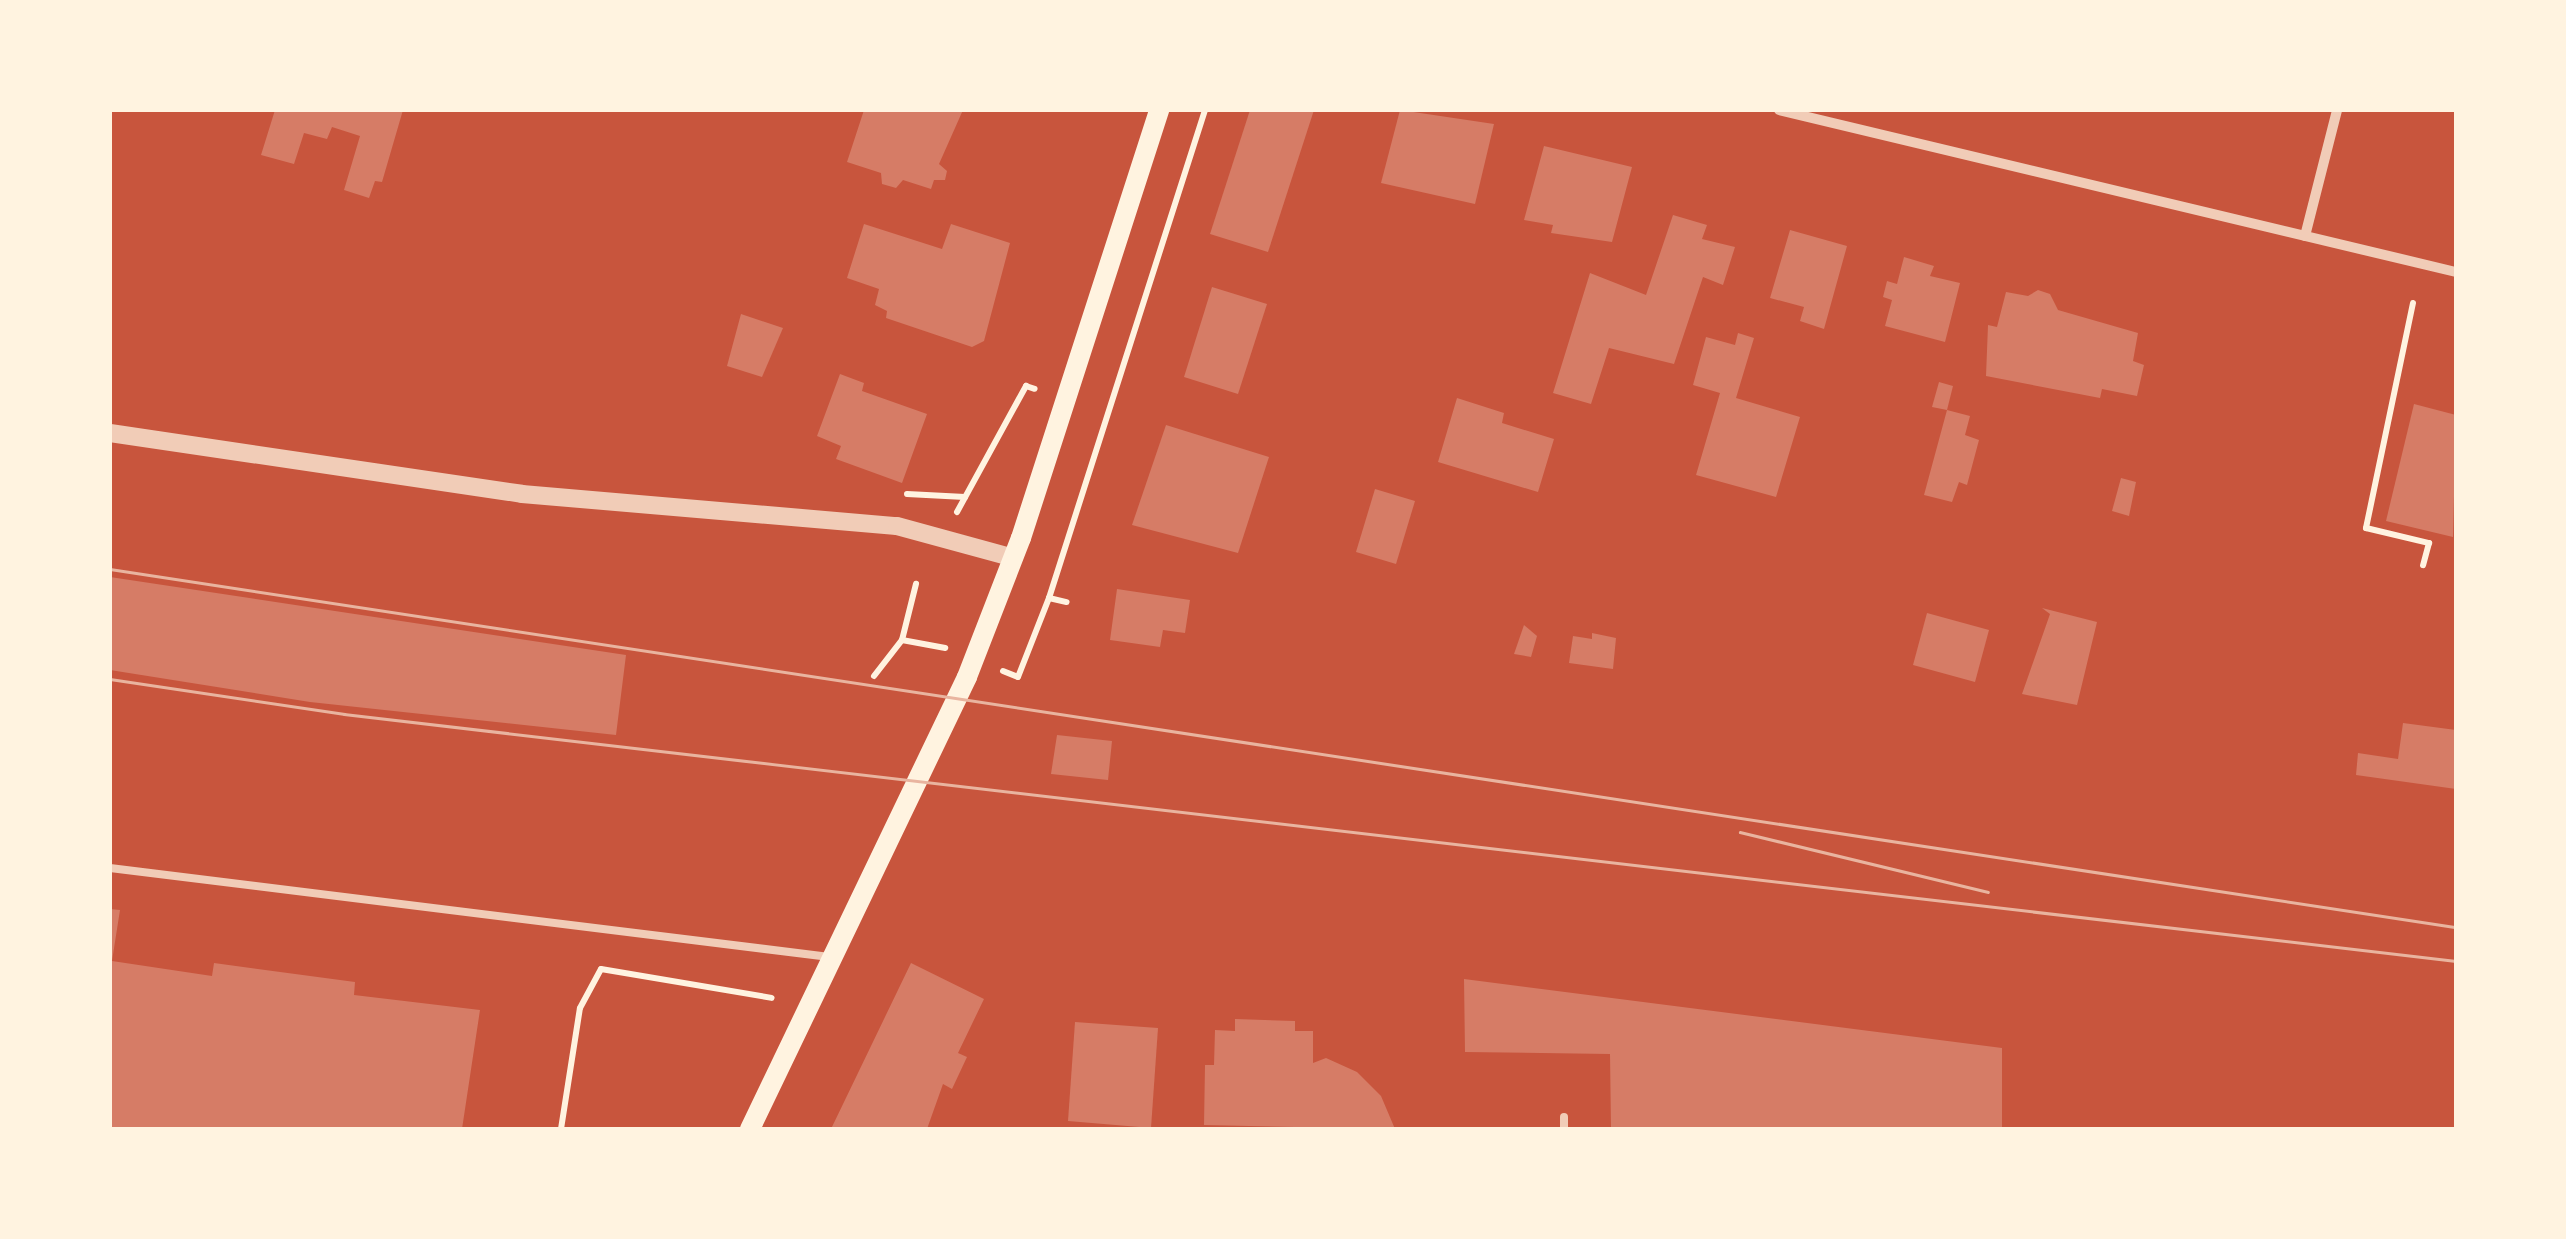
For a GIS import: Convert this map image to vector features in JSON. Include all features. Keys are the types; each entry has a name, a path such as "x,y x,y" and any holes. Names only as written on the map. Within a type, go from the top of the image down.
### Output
{"main road":[{"path":"750,1129 938,744 1014,558 1160,110"}],"street":[{"path":"1780,110 2456,272"},
{"path":"2305,236 2338,110"},
{"path":"110,433 522,494 897,526 1014,558"}],"lane":[{"path":"110,868 835,957"},
{"path":"1564,1117 1564,1129"}],"path":[{"path":"1001,670 1018,678 1049,598 1205,110"},
{"path":"2413,303 2366,528 2430,543 2423,565"},
{"path":"959,509 1026,386 1035,389"},
{"path":"874,676 902,640 916,584"},
{"path":"1049,598 1066,602"},
{"path":"902,640 950,650"},
{"path":"561,1129 580,1008 601,969 772,998"}],"building":[{"path":"275,110 403,110 382,182 375,181 369,198 344,190 360,136 332,127 327,139 304,133 294,164 261,155"},
{"path":"864,110 963,110 939,164 947,171 945,180 934,180 931,189 903,180 896,188 882,184 881,173 847,162"},
{"path":"1250,110 1314,110 1268,252 1210,234"},
{"path":"1400,110 1494,124 1475,204 1381,183"},
{"path":"1544,146 1632,167 1612,242 1551,233 1553,225 1524,220"},
{"path":"1673,215 1707,225 1702,239 1735,247 1723,285 1703,277 1674,364 1609,348 1591,404 1553,393 1590,273 1646,295"},
{"path":"864,224 942,249 951,224 1010,243 984,341 972,347 886,318 887,311 875,305 879,289 847,278"},
{"path":"1790,230 1847,246 1824,329 1800,321 1804,307 1770,298"},
{"path":"1904,257 1934,266 1930,276 1960,283 1945,342 1885,326 1892,300 1883,297 1887,281 1897,284"},
{"path":"1212,287 1267,304 1238,394 1184,377"},
{"path":"2038,290 2050,294 2058,310 2138,333 2133,361 2144,365 2137,396 2102,389 2100,398 1986,376 1988,325 1997,327 2006,292 2028,296"},
{"path":"741,314 783,328 762,377 727,366"},
{"path":"1738,333 1754,338 1736,398 1800,417 1776,497 1696,475 1720,393 1693,385 1706,337 1735,345"},
{"path":"840,374 864,383 862,391 927,414 902,483 836,459 841,446 817,436"},
{"path":"1939,382 1953,386 1947,410 1932,407"},
{"path":"1457,398 1504,413 1502,423 1554,439 1538,492 1438,462"},
{"path":"2414,404 2456,415 2453,537 2386,521"},
{"path":"1947,410 1970,416 1965,435 1979,440 1967,485 1959,482 1952,502 1924,495"},
{"path":"1166,425 1269,457 1238,553 1132,525"},
{"path":"2121,478 2136,482 2129,516 2112,511"},
{"path":"1375,489 1415,501 1396,564 1356,552"},
{"path":"110,577 626,655 616,735 310,702 110,670"},
{"path":"1117,589 1190,600 1185,633 1163,630 1160,647 1110,640"},
{"path":"2042,608 2097,622 2077,705 2022,694 2050,614"},
{"path":"1927,613 1989,630 1975,682 1913,665"},
{"path":"1524,625 1537,636 1531,657 1514,654"},
{"path":"1592,633 1616,638 1613,669 1569,663 1573,636 1592,639"},
{"path":"2403,723 2456,730 2456,789 2356,775 2358,753 2398,759"},
{"path":"1057,735 1112,741 1108,780 1051,774"},
{"path":"110,909 120,910 112,961 212,976 214,963 355,982 354,995 480,1010 462,1129 110,1129"},
{"path":"911,963 984,999 958,1053 967,1057 952,1089 943,1084 927,1129 831,1129"},
{"path":"1464,979 2002,1048 2002,1129 1611,1129 1610,1054 1465,1052"},
{"path":"1235,1019 1295,1021 1295,1031 1313,1031 1313,1063 1326,1058 1357,1072 1381,1096 1395,1129 1204,1125 1205,1065 1214,1065 1215,1030 1235,1031"},
{"path":"1075,1022 1158,1028 1151,1128 1068,1121"}],"tram line":[{"path":"110,569 2456,927"},
{"path":"110,679 344,714 2456,961"},
{"path":"1740,832 1988,892"}]}
